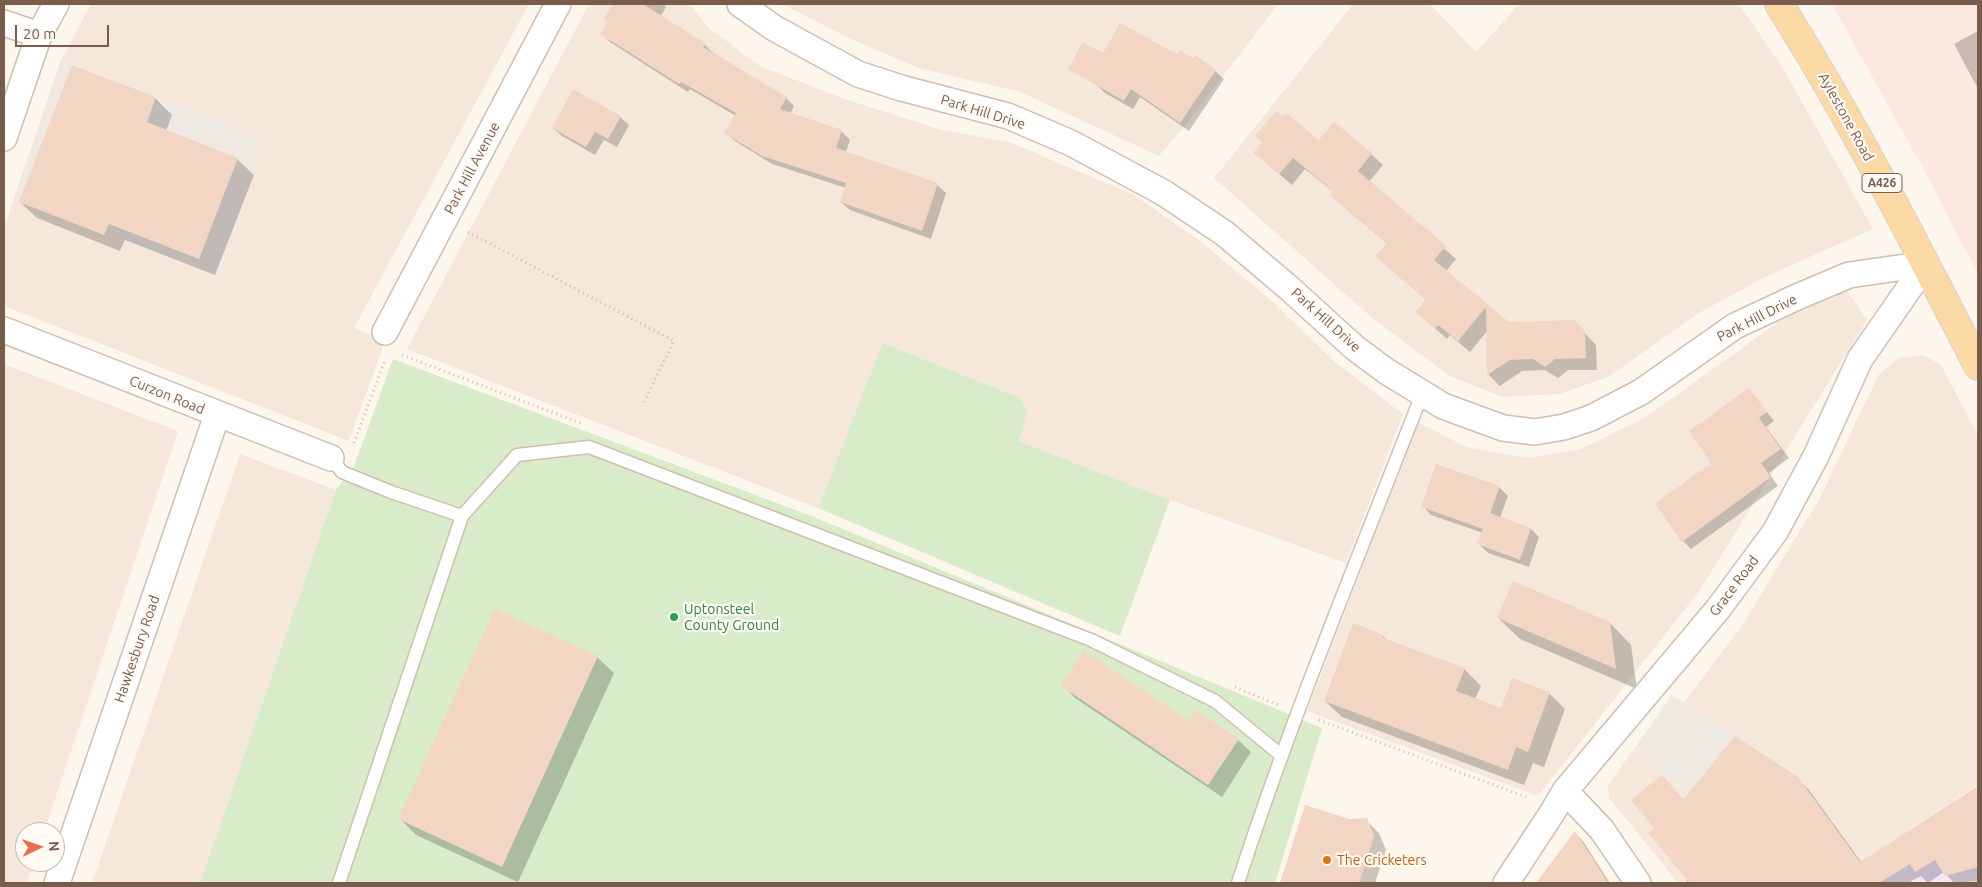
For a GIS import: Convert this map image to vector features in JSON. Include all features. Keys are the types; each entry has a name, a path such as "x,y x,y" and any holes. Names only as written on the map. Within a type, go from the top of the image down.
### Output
{"main road":[{"name":"Aylestone Road","path":"1779,4 1819,68 1926,264 1978,366"}],"street":[{"path":"4,138 39,35 56,4"},
{"name":"Park Hill Avenue","path":"385,332 558,4"},
{"name":"Park Hill Drive","path":"740,4 774,28 858,74 901,88 1008,116 1071,144 1164,192 1224,233 1289,288 1355,348 1422,394 1458,412 1503,428 1535,432 1564,428 1591,418 1641,392 1735,326 1797,296 1849,275 1926,264"},
{"path":"4,23 39,35"},
{"name":"Grace Road","path":"1506,883 1565,790 1718,609 1775,532 1816,456 1860,359 1926,264"},
{"name":"Curzon Road","path":"4,330 217,415 331,458"},
{"name":"Hawkesbury Road","path":"57,883 217,415"},
{"path":"1565,790 1602,830 1638,883"}],"lane":[{"path":"1238,883 1260,814 1422,394"},
{"path":"339,883 462,516 516,455 589,447 1091,640 1215,701 1282,756"},
{"path":"331,458 342,472 391,492 462,516"}],"path":[{"path":"445,219 674,341 644,402"}],"shaded area":[{"path":"91,4 529,4 354,328 385,341 349,441 4,306 4,227 13,201 219,274 265,139 61,60"},
{"path":"589,4 689,4 708,27 760,66 842,98 938,129 1012,143 1134,195 1200,241 1273,302 1336,363 1403,414 1346,563 1170,500 1017,441 1028,413 884,343 818,508 407,349"},
{"path":"782,4 1278,4 1184,127 1159,156 1018,91 921,69 851,39"},
{"path":"1353,4 1430,4 1476,52 1519,4 1739,4 1784,70 1873,229 1769,275 1697,314 1610,376 1560,394 1502,397 1450,376 1370,316 1214,178"},
{"path":"1832,4 1978,4 1978,274 1930,181"},
{"path":"61,60 265,138 219,274 13,201"},
{"path":"1846,289 1867,320 1700,590 1538,796 1307,711 1418,422 1466,447 1528,458 1581,449 1646,417 1780,321"},
{"path":"1924,355 1941,365 1978,435 1978,785 1860,862 1683,703 1740,629 1820,498 1879,374 1899,358"},
{"path":"4,364 178,431 47,822 15,822 15,872 31,872 27,883 4,883"},
{"path":"240,454 336,490 200,883 92,883"},
{"path":"1672,695 1798,777 1849,848 1794,883 1682,883 1734,839 1688,794 1634,749"},
{"path":"1634,749 1688,794 1734,839 1682,883 1678,883 1609,798 1608,785"},
{"path":"1978,786 1978,882 1794,883 1849,848 1860,862"}],"green space":[{"path":"883,343 1020,398 1028,413 1018,441 1170,500 1120,636 818,508"},
{"name":"Uptonsteel County Ground","path":"393,359 814,517 1322,728 1275,883 200,883 336,490 354,466"}],"building":[{"path":"613,4 643,4 706,44 703,47 787,97 780,109 842,130 836,148 938,183 922,231 840,202 846,183 762,156 724,133 736,113 681,82 679,84 600,34 608,22 604,19"},
{"path":"1120,23 1177,54 1180,50 1193,58 1195,55 1216,70 1180,123 1131,89 1124,101 1068,69 1083,42 1103,53"},
{"path":"72,65 156,97 147,122 238,158 199,259 109,224 104,235 19,202"},
{"path":"573,89 621,116 608,139 595,132 586,147 552,128"},
{"path":"1276,111 1283,116 1286,113 1319,140 1334,122 1372,153 1358,171 1446,246 1434,260 1509,322 1575,320 1585,332 1586,358 1555,359 1545,367 1533,359 1510,360 1487,375 1486,307 1458,341 1438,325 1435,328 1415,312 1426,300 1375,256 1387,243 1330,195 1333,191 1293,158 1279,174 1253,153 1262,142 1255,136"},
{"path":"1749,388 1767,412 1759,418 1781,449 1761,463 1771,477 1682,542 1655,504 1711,463 1689,431"},
{"path":"1436,464 1500,486 1490,513 1531,528 1520,560 1477,544 1483,529 1421,507"},
{"path":"1513,581 1610,622 1616,669 1497,618"},
{"path":"495,609 598,656 502,867 398,819"},
{"path":"1353,623 1384,635 1383,638 1465,668 1456,691 1501,708 1512,678 1550,692 1528,752 1516,747 1508,770 1324,701"},
{"path":"1084,650 1189,721 1196,710 1239,739 1208,785 1061,686"},
{"path":"1735,736 1798,777 1860,862 1978,786 1978,867 1945,876 1935,860 1915,872 1910,864 1879,883 1690,883 1648,833 1654,828 1631,800 1662,775 1683,800"},
{"name":"The Cricketers","path":"1305,805 1349,819 1367,818 1374,836 1359,883 1280,883"},
{"path":"1575,831 1608,883 1536,883"}],"place":[{"name":"Uptonsteel County Ground","path":"674,617"},
{"name":"The Cricketers","path":"1327,860"}]}
